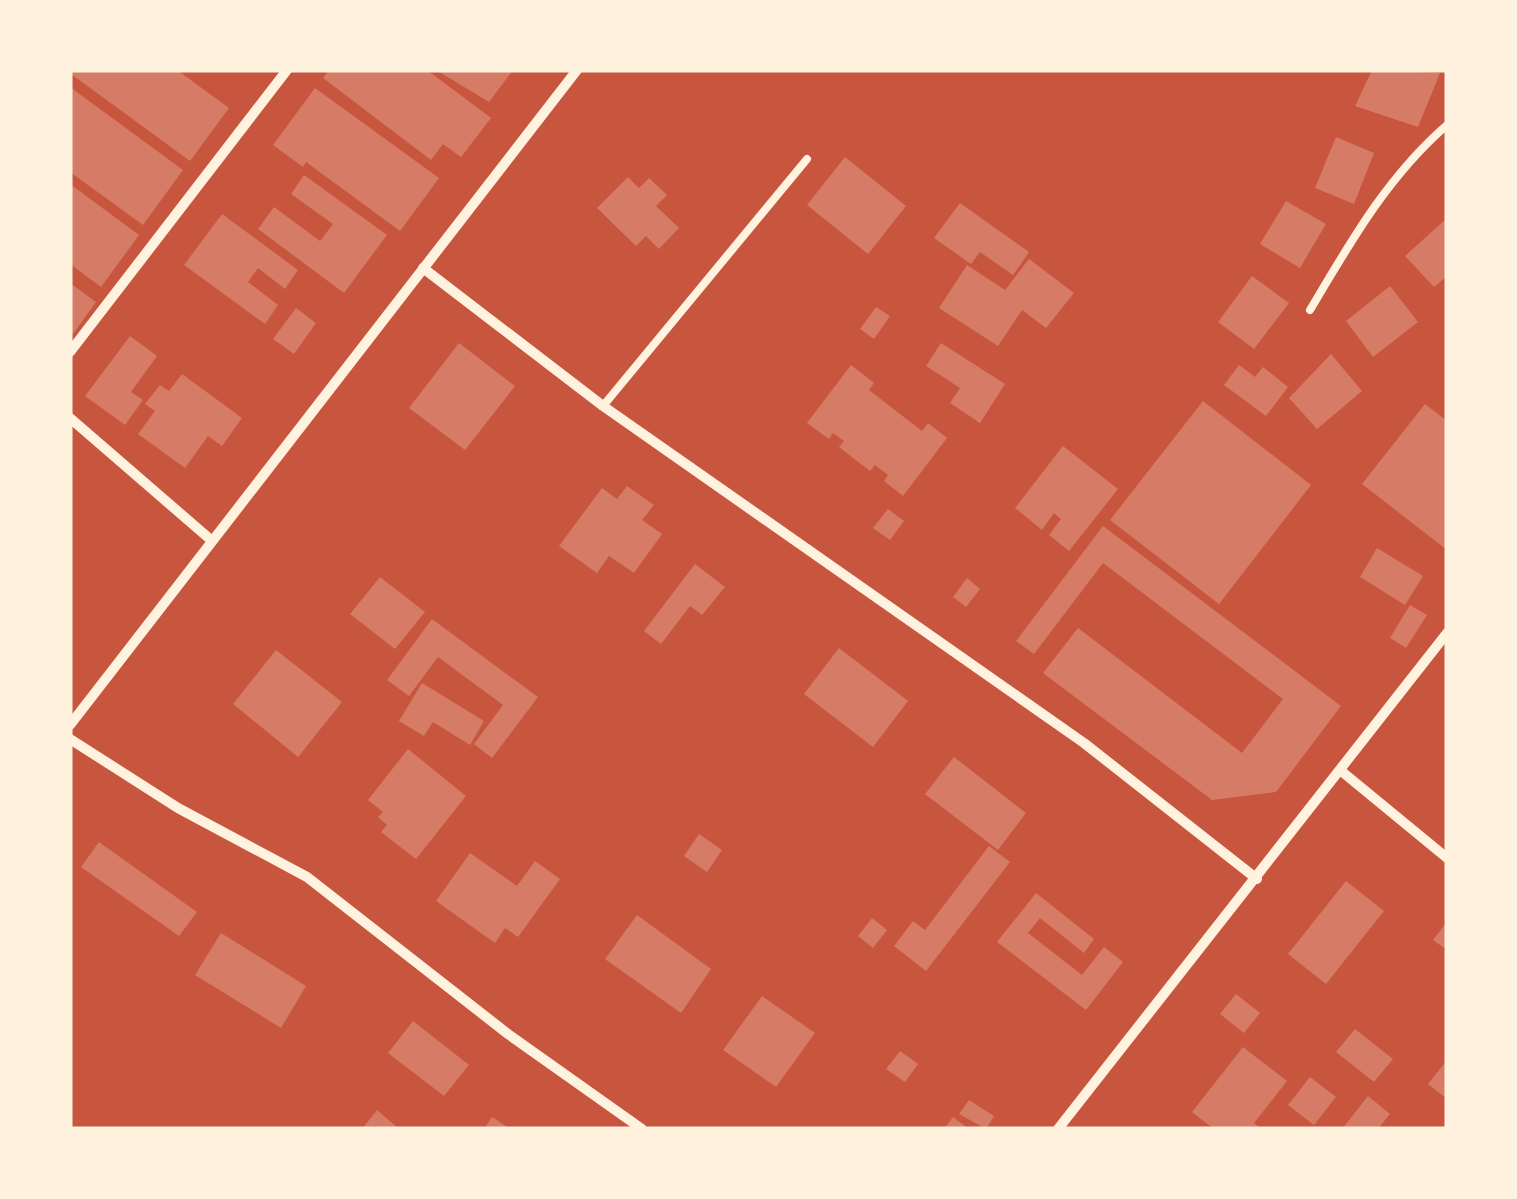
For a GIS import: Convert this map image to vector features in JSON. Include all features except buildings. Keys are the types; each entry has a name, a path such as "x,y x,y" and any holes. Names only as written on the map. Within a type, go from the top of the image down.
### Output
{"street":[{"path":"70,352 287,70"},
{"path":"70,725 577,70"},
{"path":"422,268 603,406 1024,700 1257,879"},
{"path":"70,418 211,540"},
{"path":"1058,1129 1447,633"},
{"path":"70,739 178,808 307,878 508,1034 642,1129"},
{"path":"1340,770 1447,858"}],"lane":[{"path":"1310,310 1371,209 1415,153 1447,125"},
{"path":"603,406 807,160"}]}
